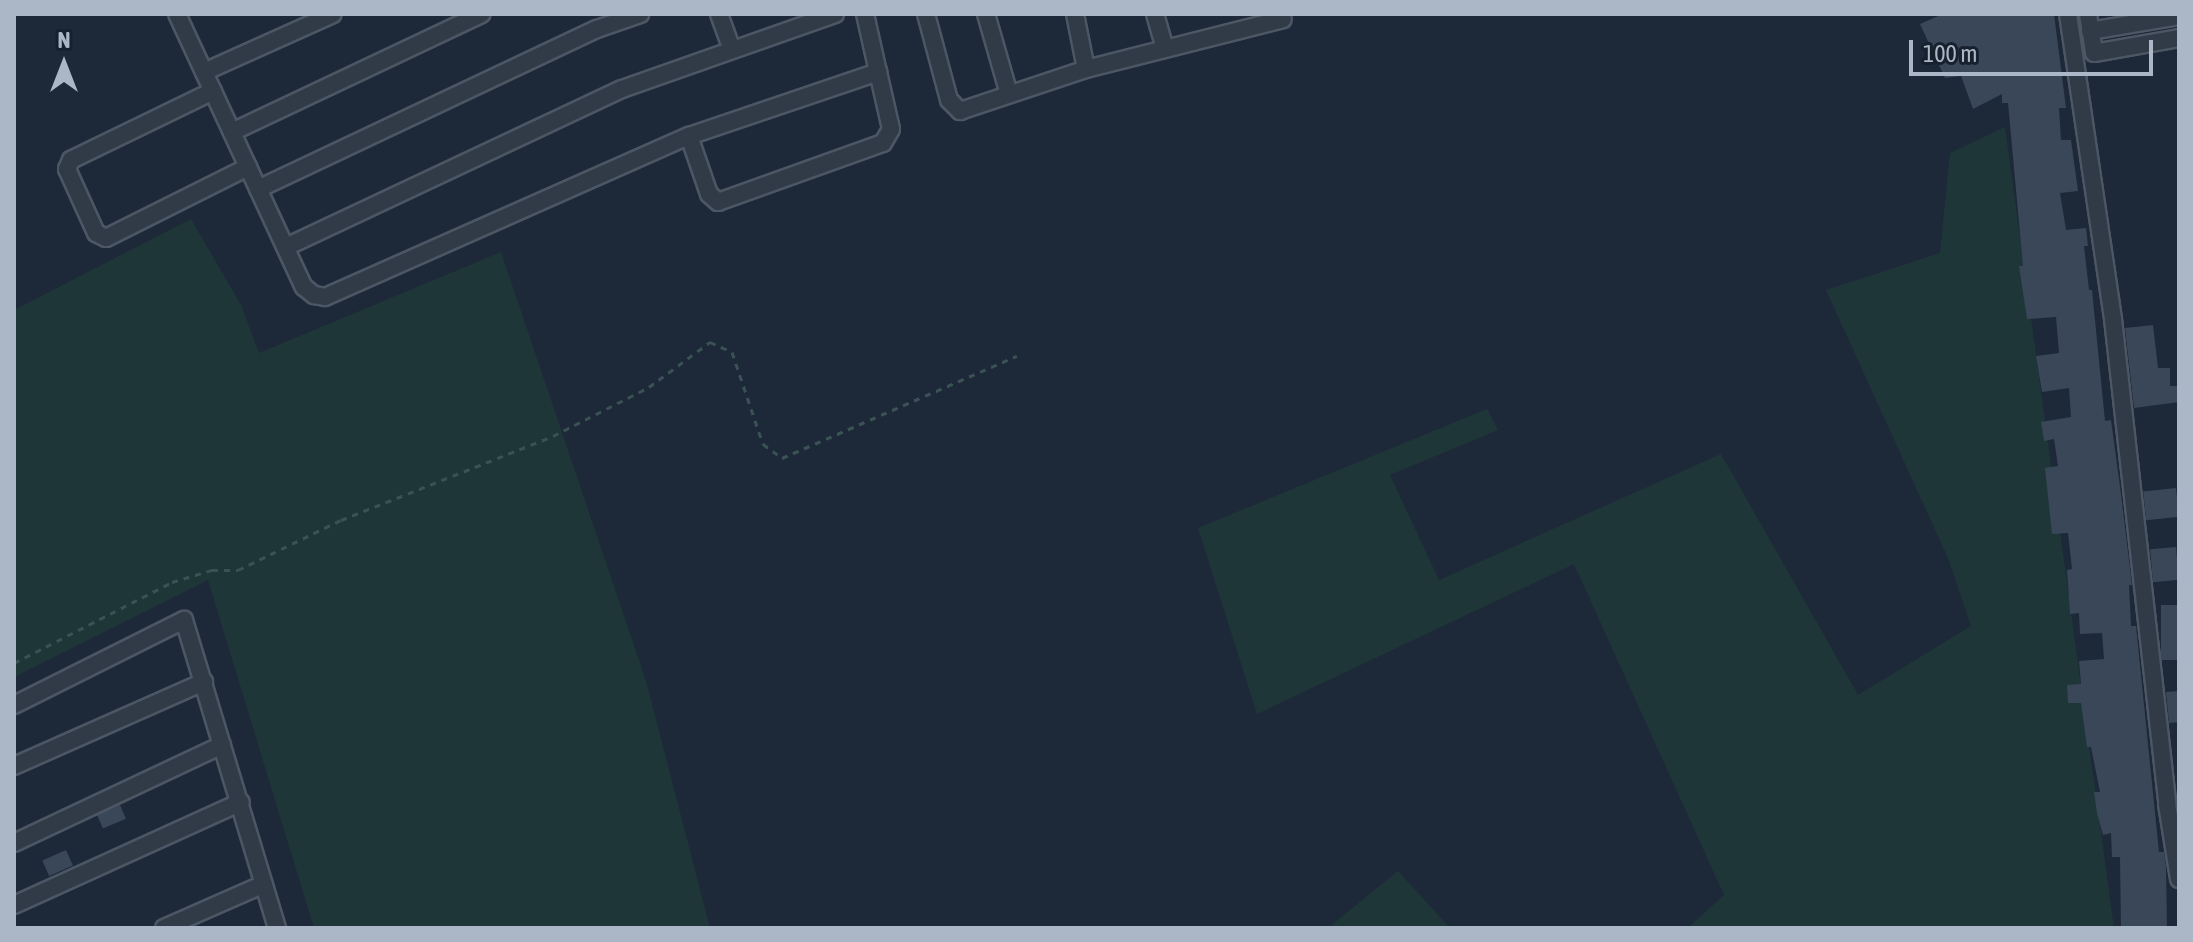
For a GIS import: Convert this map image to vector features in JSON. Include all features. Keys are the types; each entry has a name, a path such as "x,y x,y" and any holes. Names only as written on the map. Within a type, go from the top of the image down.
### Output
{"street":[{"path":"204,72 333,14"},
{"path":"232,132 482,14"},
{"path":"258,189 597,29 640,14"},
{"path":"719,14 732,50"},
{"path":"286,247 622,89 835,14"},
{"path":"689,136 709,194 718,202 883,143 891,129 865,14"},
{"path":"926,14 953,106 960,111 1086,69 1165,49 1239,22 1283,19"},
{"path":"986,14 1009,94"},
{"path":"1075,14 1086,69"},
{"path":"1155,14 1165,49"},
{"path":"2068,14 2113,319 2167,804 2179,879"},
{"path":"180,15 304,287 314,295 325,297 689,136 878,72"},
{"path":"2179,16 2089,22 2094,53 2179,38"},
{"path":"213,91 71,160 67,169 96,233 106,238 248,167"},
{"path":"14,705 184,620 277,928"},
{"path":"14,766 204,682"},
{"path":"14,843 222,745"},
{"path":"14,905 241,802"},
{"path":"164,928 264,884"}],"path":[{"path":"14,663 172,582 212,570 238,570 341,520 553,436 649,387 710,342 732,352 763,444 782,458 1017,356"}],"green space":[{"path":"2005,127 2114,928 1688,928 1724,895 1574,564 1257,714 1198,528 1487,409 1498,430 1390,475 1439,580 1721,454 1858,695 1971,626 1948,558 1826,290 1940,253 1950,153"},
{"path":"191,219 241,305 259,353 501,252 646,681 710,928 314,928 208,580 14,677 14,310"},
{"path":"1398,871 1450,928 1328,928"}],"building":[{"path":"1943,14 2054,14 2066,108 2059,108 2061,140 2071,140 2078,191 2060,193 2066,230 2086,228 2088,246 2084,246 2089,290 2092,290 2105,421 2111,420 2121,494 2132,585 2129,585 2131,626 2136,626 2159,852 2164,852 2166,866 2167,928 2121,928 2120,857 2112,857 2111,833 2103,835 2097,813 2094,792 2100,792 2091,747 2087,747 2081,703 2068,703 2067,685 2081,684 2079,661 2104,659 2102,633 2080,634 2079,613 2070,614 2067,570 2072,569 2068,533 2052,534 2045,468 2058,466 2054,439 2044,441 2041,422 2071,417 2069,388 2042,392 2036,356 2059,353 2056,317 2027,319 2019,266 2023,266 2008,103 2002,103 2002,94 1973,109 1961,76 1945,78 1920,24"},
{"path":"2153,325 2158,368 2170,368 2170,386 2177,386 2179,402 2134,408 2125,328"},
{"path":"2176,488 2179,517 2146,520 2143,491"},
{"path":"2176,547 2179,580 2153,582 2150,549"},
{"path":"2161,605 2179,605 2179,660 2161,660"},
{"path":"2179,691 2179,722 2169,723 2166,692"},
{"path":"120,805 126,819 103,829 97,815"},
{"path":"66,850 73,866 49,876 42,861"}]}
